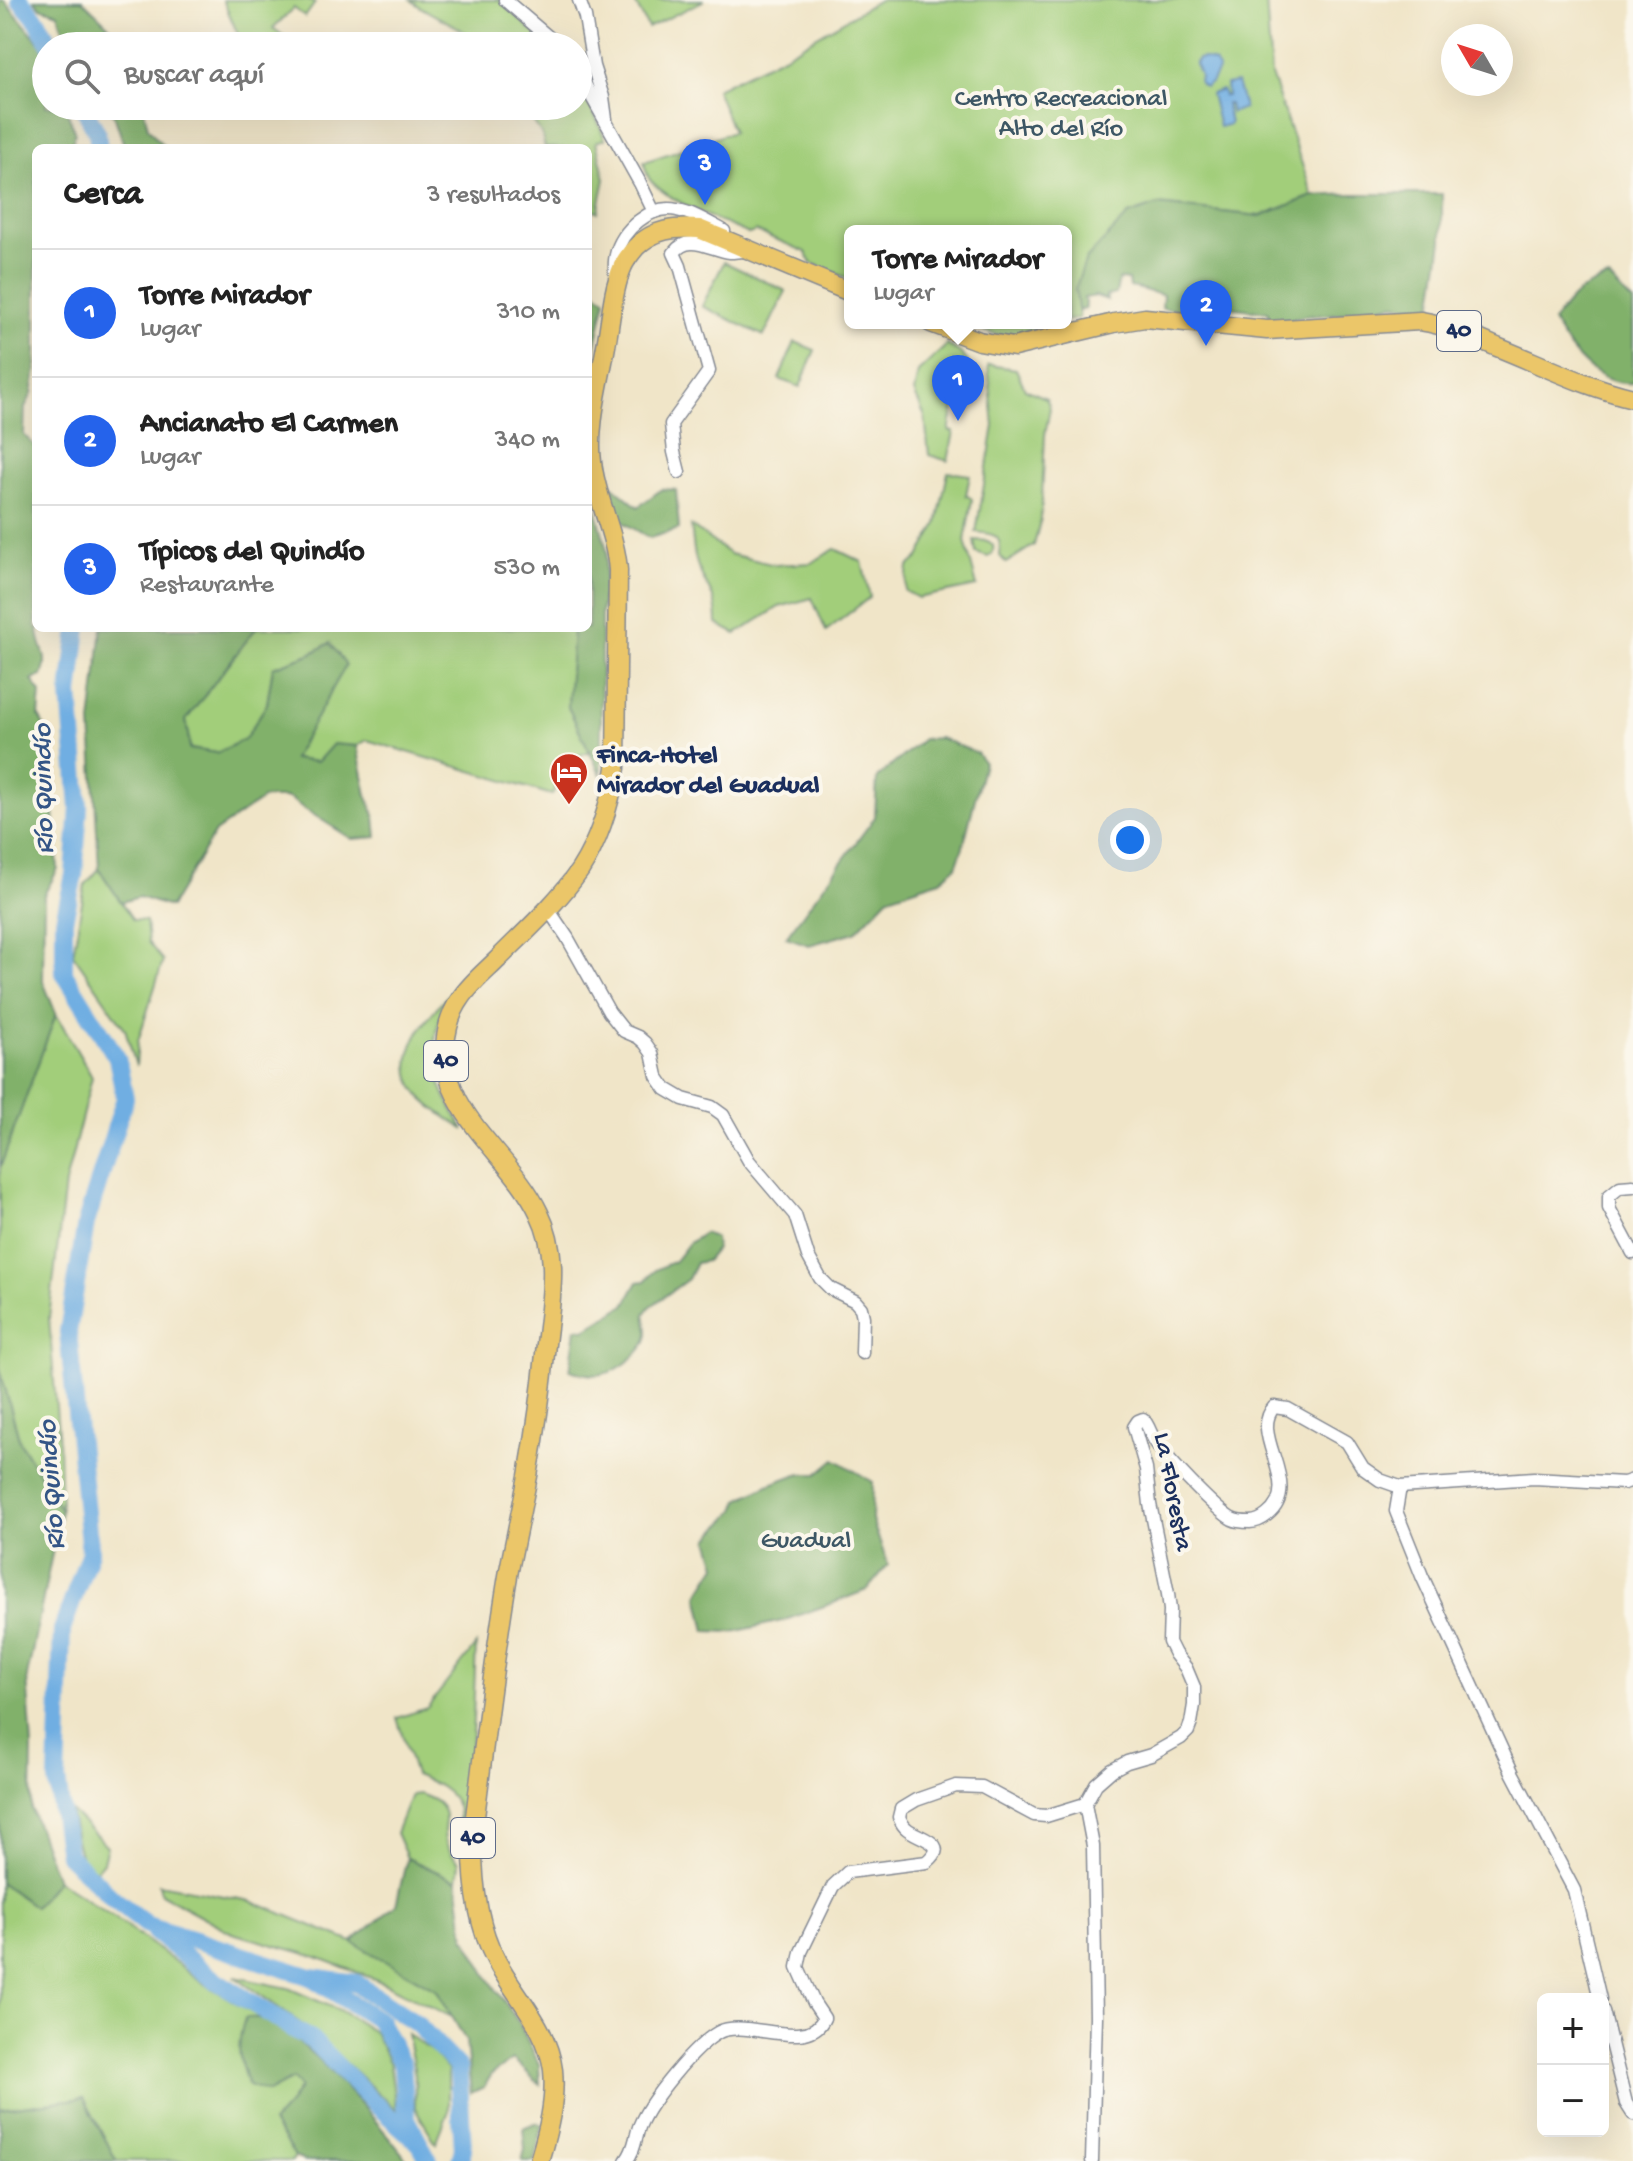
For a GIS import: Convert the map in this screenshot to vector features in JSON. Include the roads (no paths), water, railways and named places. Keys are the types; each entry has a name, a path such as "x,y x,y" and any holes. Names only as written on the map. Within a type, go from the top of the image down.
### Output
{"main road":[{"name":"40","path":"592,431 623,266 647,238 667,229 699,229 844,290"},
{"name":"40","path":"947,329 979,341 1014,347 1145,318 1267,330 1420,321 1467,334 1593,386 1633,398"},
{"name":"40","path":"539,2161 553,2106 552,2067 535,2020 492,1950 477,1899 473,1833 509,1571 543,1371 552,1265 540,1214 530,1196 457,1099 447,1071 445,1054 450,1022 461,998 548,909 580,870 605,819 611,796 616,768 617,552 592,465"}],"street":[{"path":"505,0 543,32"},
{"path":"579,0 587,32"},
{"path":"592,60 603,97 606,122"},
{"path":"592,97 654,212"},
{"path":"615,298 616,254 621,242 634,224 654,212 673,209 683,211 823,281"},
{"path":"679,472 671,424 709,371 674,253 686,243 702,243 729,252 753,250"},
{"path":"548,909 609,1012 624,1031 638,1037 652,1053 657,1076 666,1089 683,1099 712,1107 723,1115 749,1161 795,1215 808,1256 820,1278 861,1308 862,1353"},
{"path":"1633,1186 1620,1187 1609,1196 1609,1208 1633,1253"},
{"name":"La Floresta","path":"1085,1804 1096,1784 1112,1770 1151,1755 1181,1738 1188,1731 1194,1705 1194,1687 1169,1642 1168,1594 1146,1469 1134,1427 1138,1421 1143,1419 1146,1422 1163,1452 1201,1492 1234,1520 1254,1522 1272,1511 1278,1502 1280,1478 1266,1424 1268,1413 1274,1407 1288,1409 1347,1442 1363,1468 1380,1480 1400,1487"},
{"path":"1599,1993 1574,1890 1513,1774 1422,1576 1396,1511 1400,1487 1534,1478 1624,1483 1633,1480"},
{"path":"626,2161 633,2151 640,2126 664,2087 684,2061 720,2031 741,2028 795,2034 821,2025 824,2018 798,1967 801,1952 833,1886 848,1872 927,1862 936,1849 903,1826 899,1817 901,1809 916,1800 956,1786 982,1787 1034,1815 1046,1816 1085,1804 1093,1846 1096,2017 1092,2161"},
{"path":"1609,2035 1626,2103 1633,2114"}],"water":[{"path":"1203,58 1214,62 1219,68 1211,83 1205,87 1199,83 1200,75 1195,64"},
{"path":"1237,83 1244,108 1231,113 1229,104 1226,104 1230,124 1219,127 1211,94 1222,90 1227,96 1226,85"}],"waterway":[{"name":"Río Quindío","path":"20,0 43,32"},
{"name":"Río Quindío","path":"90,120 98,144"},
{"name":"Río Quindío","path":"78,632 70,694 79,807 74,875 64,920 64,973 117,1058 125,1098 86,1223 68,1332 90,1552 62,1630 57,1780 68,1855 114,1899 147,1925 311,1977 356,1983 417,2024 458,2067 463,2149 460,2161"},
{"path":"155,1932 212,1978 313,2041 419,2143"},
{"path":"317,1981 379,2021 402,2065 406,2117 429,2161"}],"place":[{"name":"Típicos del Quindío","path":"705,205"},
{"name":"Ancianato El Carmen","path":"1206,346"},
{"name":"Torre Mirador","path":"958,421"},
{"name":"Finca-Hotel Mirador del Guadual","path":"569,806"}],"park label":[{"name":"Centro Recreacional Alto del Río","path":"1061,115"},
{"name":"Guadual","path":"806,1542"}]}
